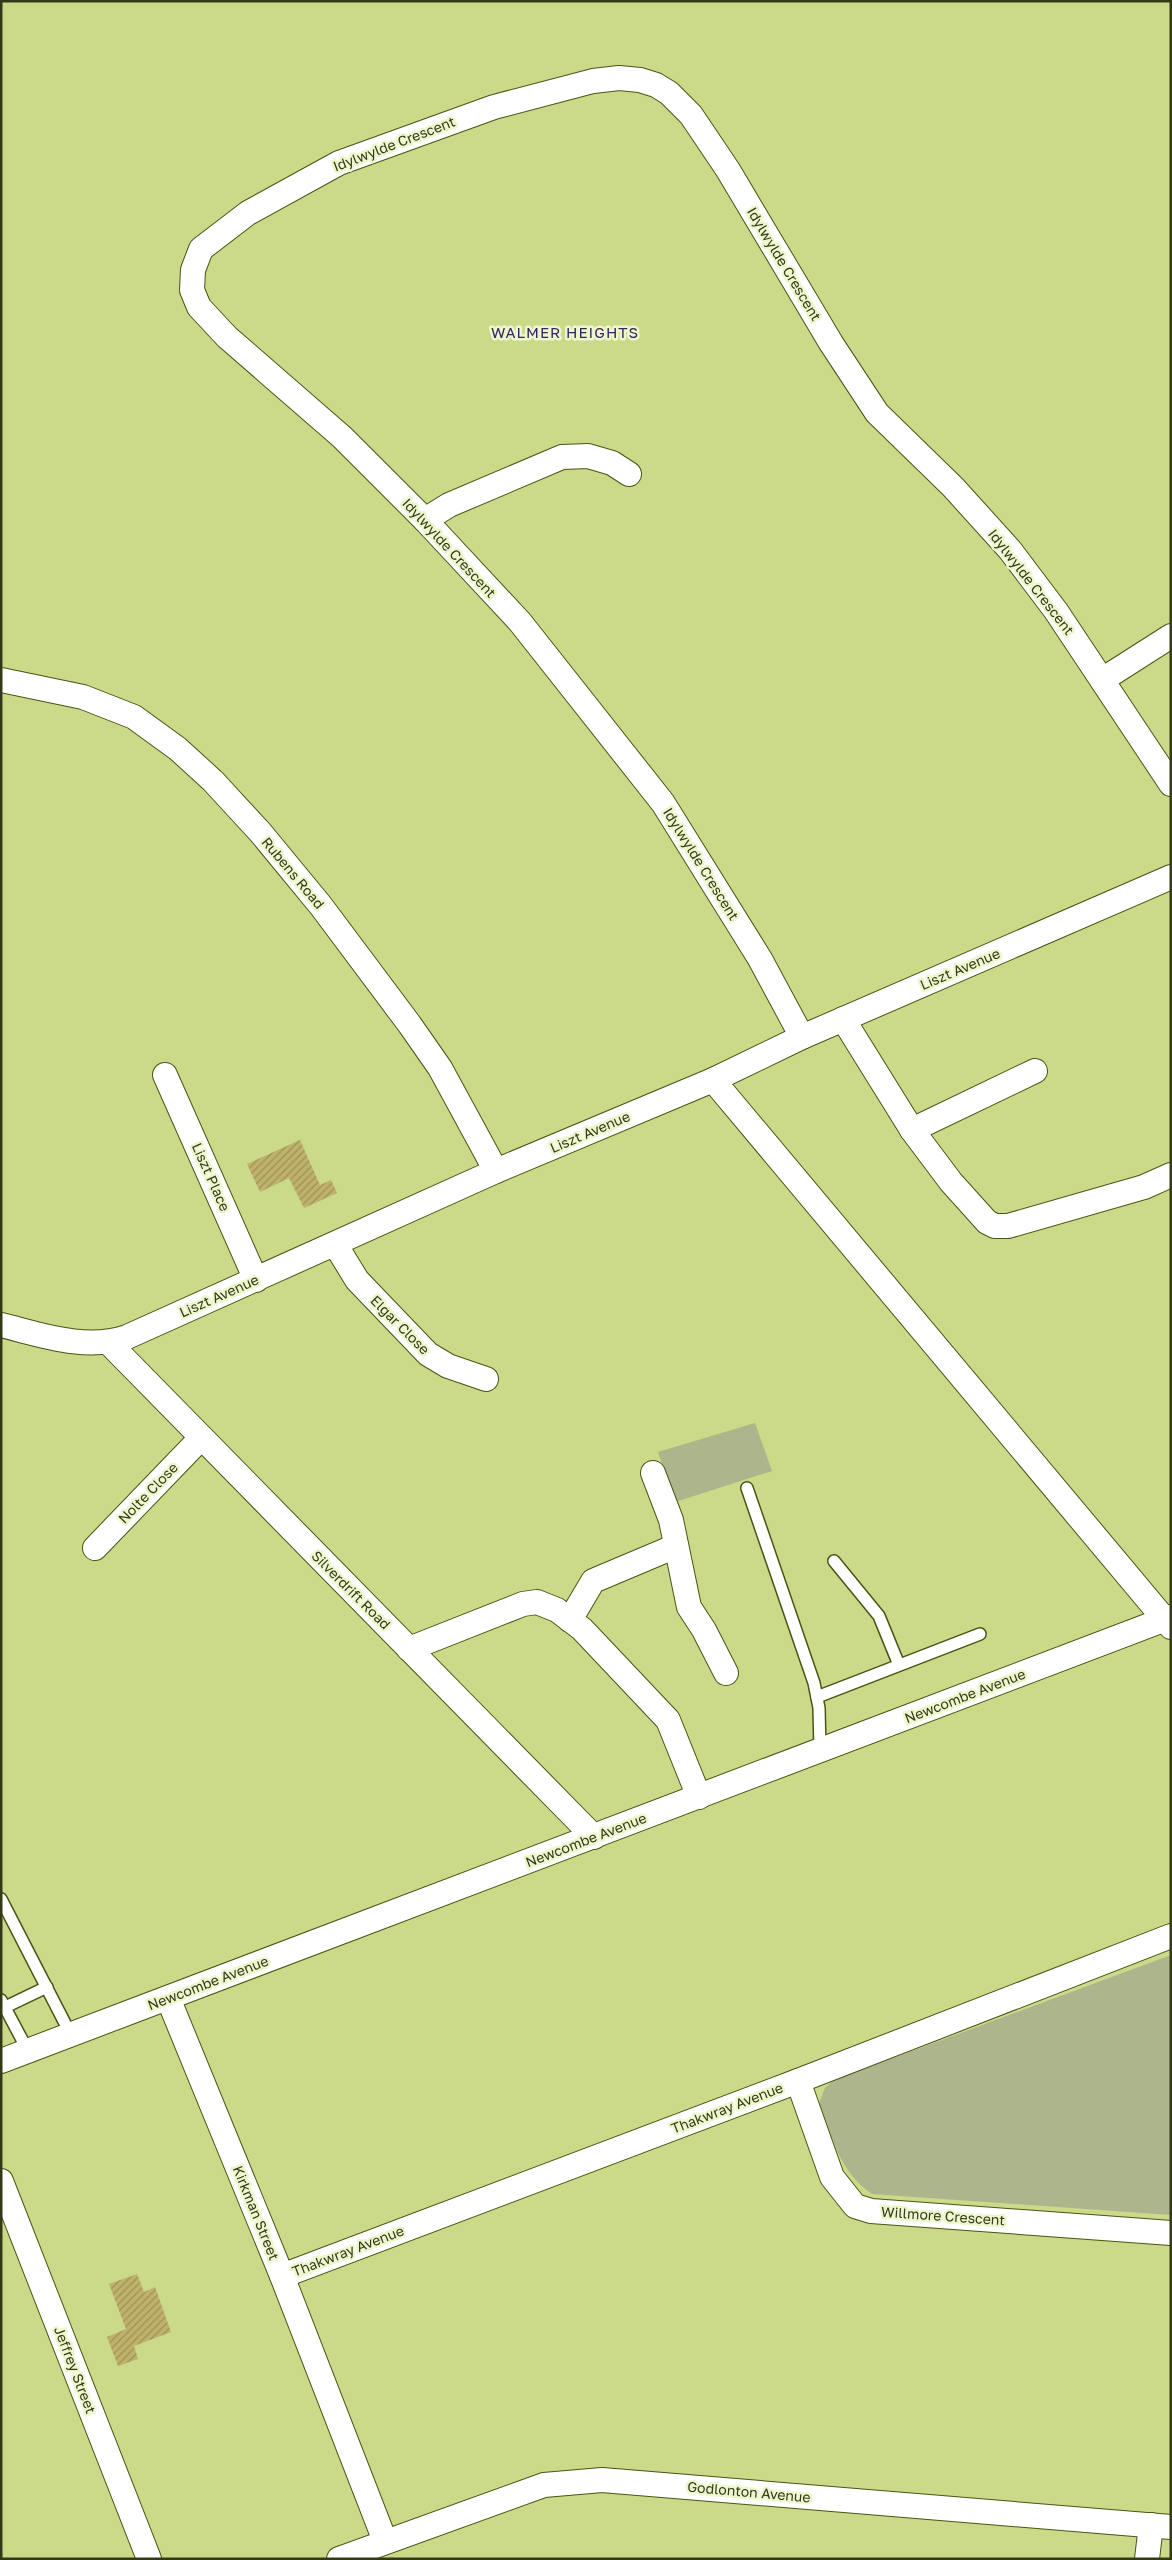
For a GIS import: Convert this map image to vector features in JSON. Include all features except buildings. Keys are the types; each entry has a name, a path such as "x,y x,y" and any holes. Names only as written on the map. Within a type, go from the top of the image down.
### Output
{"street":[{"name":"Idylwylde Crescent","path":"802,1037 760,959 663,804 520,622 425,520 342,437 227,337 199,307 192,290 193,270 201,249 248,213 339,163 494,107 593,81 619,78 640,80 656,85 669,93 691,115 728,170 831,343 877,413 953,487 1010,550 1056,611 1171,784"},
{"path":"425,520 449,505 562,456 588,456 612,463 629,474"},
{"path":"1102,680 1171,636"},
{"name":"Rubens Road","path":"1,680 83,697 121,711 152,728 207,776 260,832 305,886 410,1025 440,1068 496,1171"},
{"name":"Liszt Avenue","path":"1,1325 63,1340 108,1342 128,1337 496,1171 713,1080 802,1037 1171,877"},
{"path":"844,1019 912,1130 979,1216 996,1226 1008,1226 1144,1187 1171,1175"},
{"path":"912,1130 1035,1071"},
{"name":"Liszt Place","path":"166,1075 256,1280"},
{"path":"713,1080 1169,1621"},
{"name":"Elgar Close","path":"335,1244 357,1280 428,1354 448,1366 486,1379"},
{"name":"Silverdrift Road","path":"108,1342 594,1837"},
{"name":"Nolte Close","path":"95,1548 201,1438"},
{"path":"653,1473 671,1520 689,1607 704,1630 726,1673"},
{"path":"570,1620 593,1581 676,1546"},
{"path":"409,1649 523,1604 537,1602 556,1610 582,1629 668,1720 699,1797"},
{"name":"Newcombe Avenue","path":"1,2062 820,1751 1169,1621"},
{"name":"Thakwray Avenue","path":"282,2276 798,2081 1171,1936"},
{"name":"Kirkman Street","path":"168,1998 282,2276 385,2541"},
{"name":"Willmore Crescent","path":"798,2081 832,2177 854,2206 871,2211 1171,2233"},
{"name":"Jeffrey Street","path":"1,2181 150,2559"},
{"name":"Godlonton Avenue","path":"339,2559 544,2485 602,2480 1161,2526"},
{"path":"1147,2559 1161,2526"}],"lane":[{"path":"747,1488 817,1697 820,1751"},
{"path":"834,1561 879,1616 899,1665"},
{"path":"817,1697 980,1634"},
{"path":"1,1899 71,2035"},
{"path":"28,2051 2,2006 47,1987"}],"green space":[{"path":"755,1423 772,1471 675,1502 658,1452"},
{"path":"1171,1955 1171,2215 872,2194 861,2185 844,2165 833,2142 819,2103 825,2088 834,2080"}],"district":[{"name":"WALMER HEIGHTS","path":"565,333"}]}
